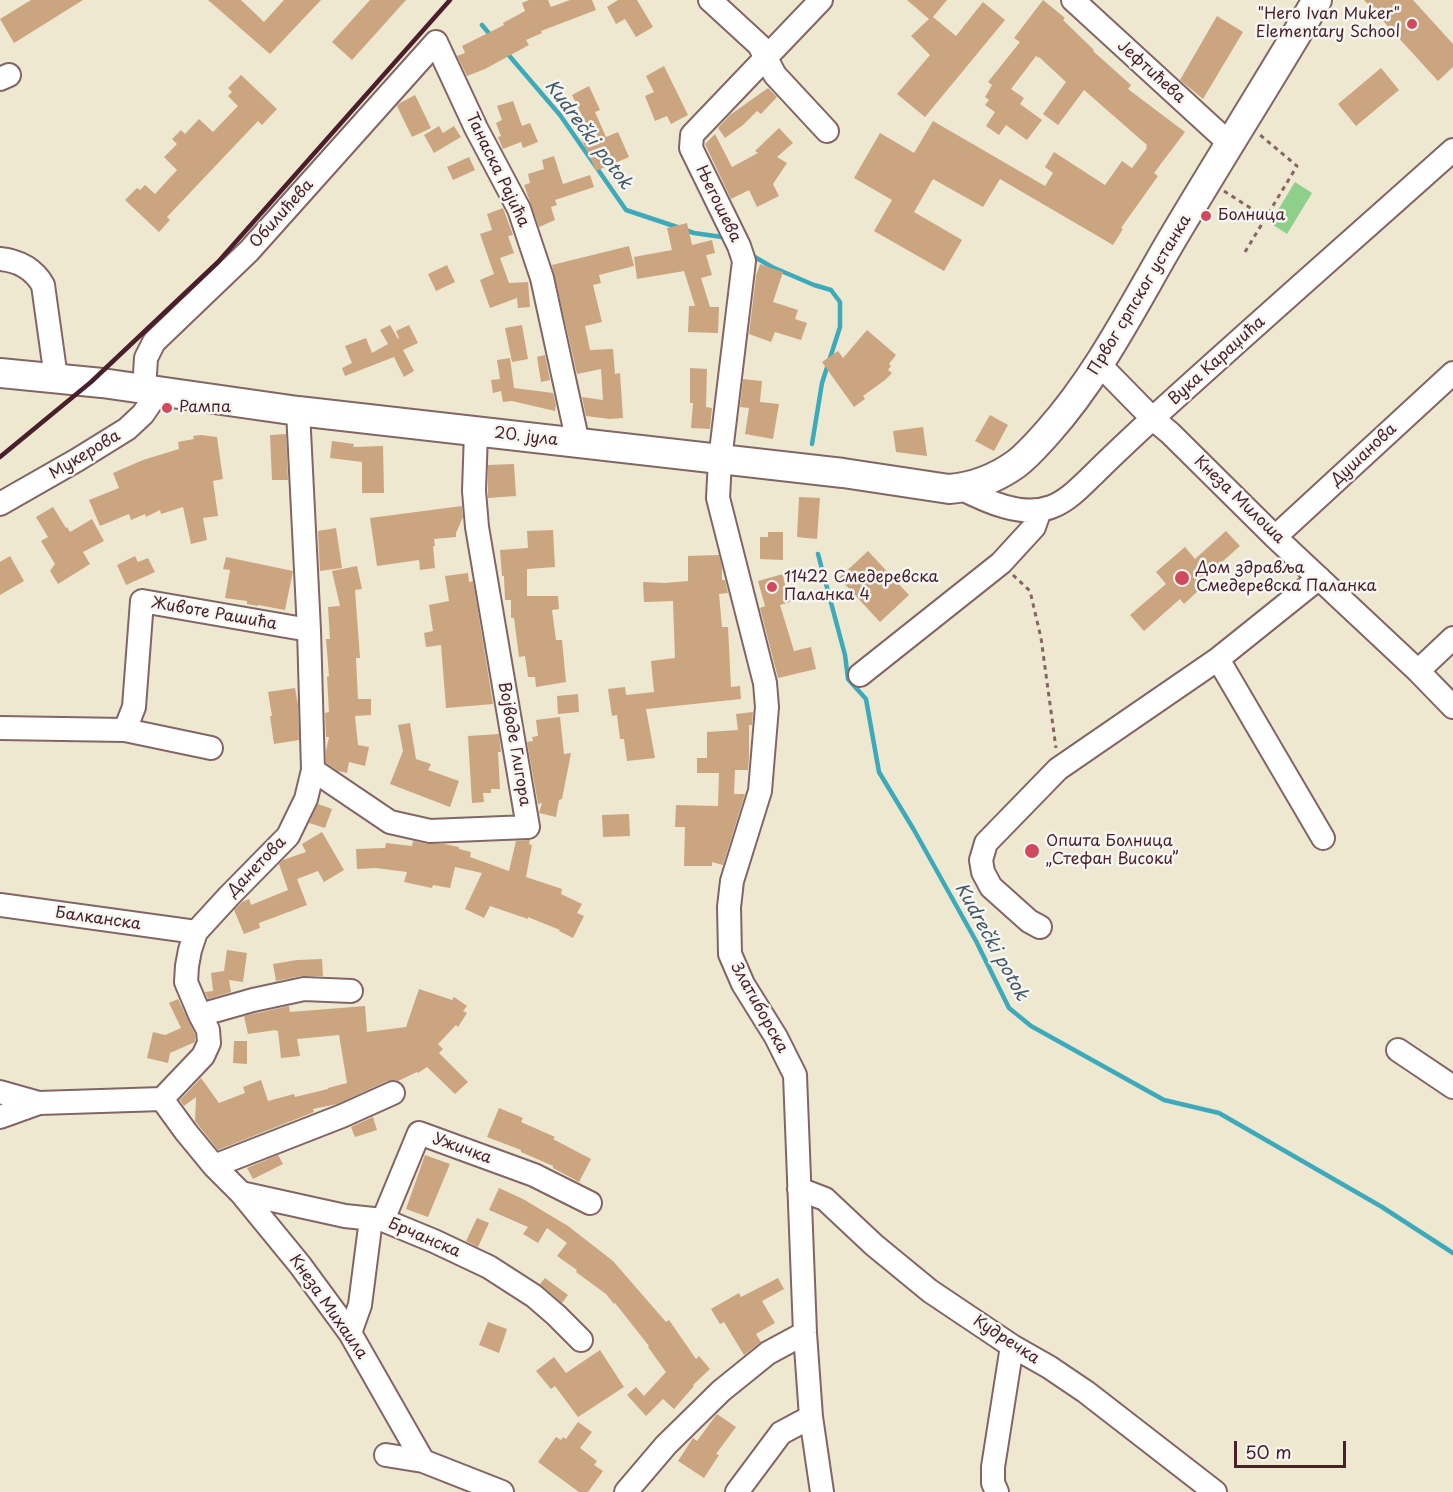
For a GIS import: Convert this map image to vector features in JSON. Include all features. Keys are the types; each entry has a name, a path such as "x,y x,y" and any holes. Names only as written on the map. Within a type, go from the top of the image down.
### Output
{"main road":[{"name":"Првог српског устанка","path":"960,488 993,478 1015,464 1059,420 1085,386 1317,0"},
{"name":"20. јула","path":"0,373 91,382 298,411 843,473 941,488 960,488"}],"street":[{"path":"710,0 759,45 775,75 827,131"},
{"name":"Његошева","path":"720,460 744,261 739,246 690,148 692,135 821,0"},
{"name":"Јефтићева","path":"1073,0 1236,132"},
{"name":"Обилићева","path":"151,391 144,367 154,342 249,251 436,42"},
{"name":"Танаска Рајића","path":"436,42 476,128 519,209 542,278 578,443"},
{"name":"Вука Караџића","path":"960,488 1001,506 1022,510 1040,510 1058,504 1072,495 1153,419 1453,150"},
{"path":"0,259 23,264 43,285 56,378"},
{"name":"Кнеза Милоша","path":"1099,364 1275,537 1418,671 1453,708"},
{"name":"Душанова","path":"1275,537 1453,373"},
{"name":"Мукерова","path":"0,504 127,429 143,414 151,391"},
{"name":"Данетова","path":"162,1100 203,1056 209,1043 208,1030 186,981 190,950 196,932 288,836 306,799 313,770 309,630 298,411"},
{"name":"Војводе Глигора","path":"313,770 390,822 430,831 528,826 477,528 474,491 476,432"},
{"name":"Златиборска","path":"720,460 717,498 765,683 767,707 760,791 732,882 729,907 730,954 743,984 776,1037 795,1075 805,1333 811,1417 822,1492"},
{"path":"860,675 1001,563 1034,527 1040,510"},
{"path":"1040,927 1029,921 991,887 983,872 981,860 986,843 1058,770 1218,659 1319,578"},
{"name":"Животе Рашића","path":"125,730 134,707 142,601 309,630"},
{"path":"1418,671 1453,638"},
{"path":"1218,659 1323,838"},
{"path":"0,728 125,730 211,748"},
{"name":"Балканска","path":"0,905 196,932"},
{"path":"200,1015 304,989 351,991"},
{"path":"1398,1050 1453,1087"},
{"path":"0,1092 39,1103 162,1100 214,1166 342,1116 393,1093"},
{"path":"0,1117 39,1103"},
{"name":"Ужичка","path":"377,1220 419,1133 534,1175 590,1203"},
{"name":"Кнеза Михаила","path":"214,1166 241,1193 300,1265 350,1333 423,1461"},
{"name":"Кудречка","path":"799,1189 825,1199 874,1245 930,1291 1086,1392 1215,1492"},
{"name":"Брчанска","path":"241,1193 345,1216 377,1220 434,1241 489,1267 534,1296 581,1340"},
{"path":"350,1333 360,1305 377,1220"},
{"path":"626,1492 666,1445 722,1391 768,1353 805,1333"},
{"path":"995,1488 993,1467 1012,1346"},
{"path":"737,1492 781,1433 811,1417"},
{"path":"386,1455 423,1461 502,1492"}],"path":[{"path":"1236,132 1297,166 1245,252"},
{"path":"1207,181 1266,218"},
{"path":"1001,563 1030,591 1041,638 1058,770"}],"green space":[{"path":"1295,182 1312,193 1287,234 1270,223"}],"building":[{"path":"31,0 83,0 14,43 0,19"},
{"path":"208,0 241,0 264,22 284,0 321,0 270,54"},
{"path":"370,0 406,0 352,60 332,42"},
{"path":"529,0 548,0 551,7 570,0 592,0 596,10 541,31 542,33 526,40 529,45 467,76 457,56 465,53 462,46 504,25 503,23 525,11 522,3"},
{"path":"618,0 637,0 653,27 636,37 625,19 616,24 607,7"},
{"path":"907,0 947,0 933,17 956,36 983,2 1005,20 925,117 897,94 930,55 911,36 929,19"},
{"path":"1043,0 1065,18 1063,20 1093,51 1131,85 1128,89 1185,132 1154,173 1158,176 1121,228 1123,229 1113,245 1000,179 983,207 933,179 914,212 962,240 944,271 874,231 892,200 854,178 880,133 914,153 933,121 1045,186 1053,173 1045,167 1054,152 1105,185 1122,161 1132,168 1147,148 1147,145 1084,90 1058,125 1043,114 1066,82 1036,56 1011,89 1024,98 1020,104 1042,120 1027,140 1006,125 999,135 986,126 995,112 985,105 989,100 985,97 992,85 988,82 1020,42 1014,38"},
{"path":"1364,0 1413,0 1453,44 1453,67 1438,81"},
{"path":"1217,16 1243,32 1203,99 1180,80"},
{"path":"664,66 688,115 671,124 667,116 655,121 645,96 654,92 646,76"},
{"path":"1381,68 1399,90 1356,126 1338,104"},
{"path":"241,75 277,109 262,125 258,121 167,217 170,220 159,232 125,200 137,188 140,190 145,185 155,194 177,170 164,157 177,144 172,139 181,130 185,134 199,119 213,132 238,106 228,96 232,92 228,88"},
{"path":"589,86 600,110 595,112 606,137 618,132 629,157 596,171 581,138 591,134 572,95"},
{"path":"768,88 777,97 761,114 757,111 725,138 718,128 730,115"},
{"path":"415,95 431,128 412,137 397,106"},
{"path":"513,101 522,126 530,123 538,142 523,148 521,142 503,149 496,123 502,120 497,106"},
{"path":"439,126 443,133 454,126 461,137 434,153 424,135"},
{"path":"779,128 793,143 777,157 787,163 773,184 779,196 757,207 749,190 731,199 705,144 715,134 732,167 758,153 755,151"},
{"path":"554,156 563,184 590,175 594,187 555,200 557,205 551,207 555,220 539,227 524,185 530,183 528,174 544,169 542,160"},
{"path":"469,157 475,170 453,180 447,167"},
{"path":"503,208 513,235 508,236 514,253 500,258 509,283 528,282 530,307 518,308 517,298 490,308 480,280 494,274 480,234 492,230 487,214"},
{"path":"687,223 692,245 712,240 715,253 706,255 712,275 701,278 710,307 719,307 718,333 688,332 689,306 695,306 684,271 637,279 634,257 672,250 667,228"},
{"path":"629,246 634,266 599,275 601,283 593,285 602,322 585,326 590,350 613,349 615,374 620,373 623,418 586,416 582,397 603,400 601,369 577,374 552,265"},
{"path":"760,264 783,272 773,302 798,310 795,319 807,323 801,340 775,332 771,342 749,334 756,276"},
{"path":"447,265 455,282 436,291 428,274"},
{"path":"390,325 398,339 396,331 409,325 418,343 403,350 414,371 404,377 394,357 345,376 342,368 352,363 345,346 366,338 372,353 388,344 380,330"},
{"path":"522,325 528,359 512,362 505,328"},
{"path":"867,330 896,355 889,364 891,366 888,370 892,373 863,396 865,399 854,407 822,362 838,351 843,358"},
{"path":"545,355 550,380 541,382 537,357"},
{"path":"510,358 514,388 553,393 555,411 512,401 503,402 501,391 493,393 491,380 500,379 497,360"},
{"path":"690,368 707,369 706,407 712,408 710,429 691,428 693,403 690,403"},
{"path":"743,379 762,381 760,402 779,404 773,439 745,434 749,408 740,407"},
{"path":"990,415 1008,425 994,451 975,441"},
{"path":"923,427 927,456 896,452 893,431"},
{"path":"286,434 288,480 272,480 270,435"},
{"path":"201,435 217,437 223,479 213,481 218,516 203,518 207,540 191,544 183,507 161,514 160,510 146,517 145,514 131,520 129,514 100,526 89,500 119,488 113,473 143,460 179,449 178,442"},
{"path":"332,441 354,444 353,447 383,446 384,493 362,493 362,462 330,458"},
{"path":"514,464 516,496 488,498 488,465"},
{"path":"799,497 820,498 817,539 797,537"},
{"path":"462,506 463,517 456,537 434,539 435,568 420,570 419,560 377,566 370,518"},
{"path":"53,507 70,532 92,519 104,541 83,552 90,564 58,584 50,571 55,564 41,541 48,537 36,517"},
{"path":"336,528 342,568 320,571 318,531"},
{"path":"553,530 555,567 527,569 527,596 558,596 559,609 552,610 556,640 562,640 566,682 536,687 535,677 528,677 525,656 519,657 514,618 511,618 511,600 505,600 500,550 528,548 527,531"},
{"name":"Дом здравља Смедеревска Паланка","path":"1226,531 1240,546 1197,584 1201,588 1184,604 1180,599 1144,631 1130,615 1166,584 1156,572 1185,547 1195,559"},
{"path":"768,532 783,532 783,560 760,559 760,537 768,537"},
{"path":"868,551 909,595 880,622 839,578"},
{"path":"719,555 722,580 725,580 728,593 719,594 722,627 728,627 731,687 740,686 741,699 646,709 655,758 627,761 624,739 620,739 617,715 612,716 608,689 625,687 626,695 654,692 651,661 675,658 673,601 644,602 643,582 688,581 688,556"},
{"path":"10,556 24,581 0,595 0,562"},
{"path":"135,556 138,562 148,558 155,572 126,585 117,565"},
{"path":"226,557 293,571 285,610 225,598 230,570 223,569"},
{"path":"357,566 362,589 355,590 360,658 356,658 358,699 371,699 371,715 355,716 358,745 369,747 365,766 349,762 347,773 338,771 326,763 329,737 326,737 325,713 329,712 327,677 329,676 326,639 330,639 328,607 340,606 332,571"},
{"path":"468,573 469,582 473,581 493,704 446,708 441,645 426,647 424,633 433,631 429,605 449,601 445,576"},
{"path":"783,574 790,602 780,605 794,651 811,647 816,669 778,678 760,608 765,606 758,581"},
{"path":"295,688 299,740 274,744 268,692"},
{"path":"578,694 579,712 558,714 557,696"},
{"path":"753,712 752,725 749,725 748,770 735,770 734,794 745,794 723,865 712,862 712,866 684,866 685,827 675,827 676,805 718,806 719,773 697,773 697,758 707,758 707,732 738,730 736,714"},
{"path":"560,717 564,754 571,753 556,817 539,813 542,803 538,804 527,742 533,741 532,737 538,736 536,720"},
{"path":"410,723 416,759 431,764 428,770 459,781 450,807 390,784 403,751 398,725"},
{"path":"499,734 500,789 491,789 491,793 483,793 484,802 472,803 468,736"},
{"path":"318,804 332,809 325,828 309,823"},
{"path":"629,814 630,836 603,837 602,815"},
{"path":"322,832 344,870 324,882 318,871 297,879 307,905 259,923 260,928 244,934 234,910 249,899 251,905 288,890 279,864 283,860 306,852 302,844"},
{"path":"530,840 529,844 532,845 526,877 562,889 561,894 582,904 577,913 584,916 573,938 528,917 528,919 490,906 484,918 465,909 482,873 455,867 450,888 433,885 432,888 404,882 407,872 376,868 357,869 356,849 385,848 386,843 412,846 413,841 459,847 459,849 471,852 470,857 509,871 516,841"},
{"path":"227,950 247,953 243,982 229,980 231,992 208,999 205,992 213,991 211,973 224,971"},
{"path":"322,959 323,976 301,976 276,981 273,964"},
{"path":"419,989 452,1000 454,997 467,1006 463,1011 467,1013 458,1027 456,1025 438,1044 443,1049 439,1053 468,1082 455,1094 427,1067 398,1081 387,1081 337,1104 313,1109 314,1112 218,1150 195,1121 196,1097 184,1106 180,1100 201,1078 219,1103 245,1093 243,1087 261,1080 268,1101 294,1094 295,1097 347,1083 339,1035 297,1039 300,1056 281,1058 278,1031 248,1034 244,1016 289,1006 290,1012 365,1006 367,1032 406,1027"},
{"path":"178,999 195,1034 195,1042 170,1053 168,1063 147,1058 153,1032 165,1035 181,1028 169,1003"},
{"path":"234,1041 247,1041 247,1064 233,1063"},
{"path":"499,1108 523,1118 521,1122 555,1137 553,1139 591,1159 579,1182 521,1150 487,1137"},
{"path":"373,1117 377,1130 355,1137 351,1127"},
{"path":"278,1155 283,1164 253,1179 247,1168"},
{"path":"425,1155 450,1164 428,1217 406,1209"},
{"path":"499,1188 523,1199 568,1226 613,1261 666,1322 669,1320 696,1359 699,1356 710,1369 693,1385 674,1409 663,1399 646,1416 627,1395 636,1387 644,1396 666,1372 615,1303 557,1256 567,1243 547,1228 538,1243 523,1234 528,1227 489,1210"},
{"path":"477,1218 489,1223 478,1247 466,1241"},
{"path":"545,1278 568,1295 562,1303 540,1284"},
{"path":"778,1278 784,1289 762,1301 775,1323 756,1334 761,1342 744,1355 724,1322 720,1324 711,1309 739,1293 741,1297"},
{"path":"488,1322 507,1329 499,1353 479,1345"},
{"path":"600,1350 624,1387 578,1417 555,1386 551,1389 536,1371 554,1357 566,1373"},
{"path":"717,1414 736,1427 716,1454 719,1455 704,1478 678,1461 693,1438 697,1441"},
{"path":"578,1422 592,1432 580,1448 597,1461 594,1465 603,1471 588,1492 579,1492 538,1462 556,1437 561,1440 563,1437 566,1439"}],"waterway":[{"name":"Kudrečki potok","path":"482,25 492,37"},
{"name":"Kudrečki potok","path":"506,52 560,115 626,210 677,227"},
{"name":"Kudrečki potok","path":"685,230 726,239"},
{"name":"Kudrečki potok","path":"753,256 772,267 831,290 840,302 840,327 822,383 812,444"},
{"name":"Kudrečki potok","path":"818,554 845,655 848,679 866,699 879,772 976,941 1009,1008 1031,1026 1164,1100 1219,1113 1382,1207 1453,1253"}],"railway":[{"path":"0,457 91,382 218,262 450,0"}],"place":[{"name":"\"Hero Ivan Muker\" Elementary School","path":"1412,24"},
{"name":"Болница","path":"1206,216"},
{"name":"Рампа","path":"167,408"},
{"name":"Дом здравља Смедеревска Паланка","path":"1182,578"},
{"name":"11422 Смедеревска Паланка 4","path":"772,587"},
{"name":"Општа Болница „Стефан Високи”","path":"1032,851"}]}
